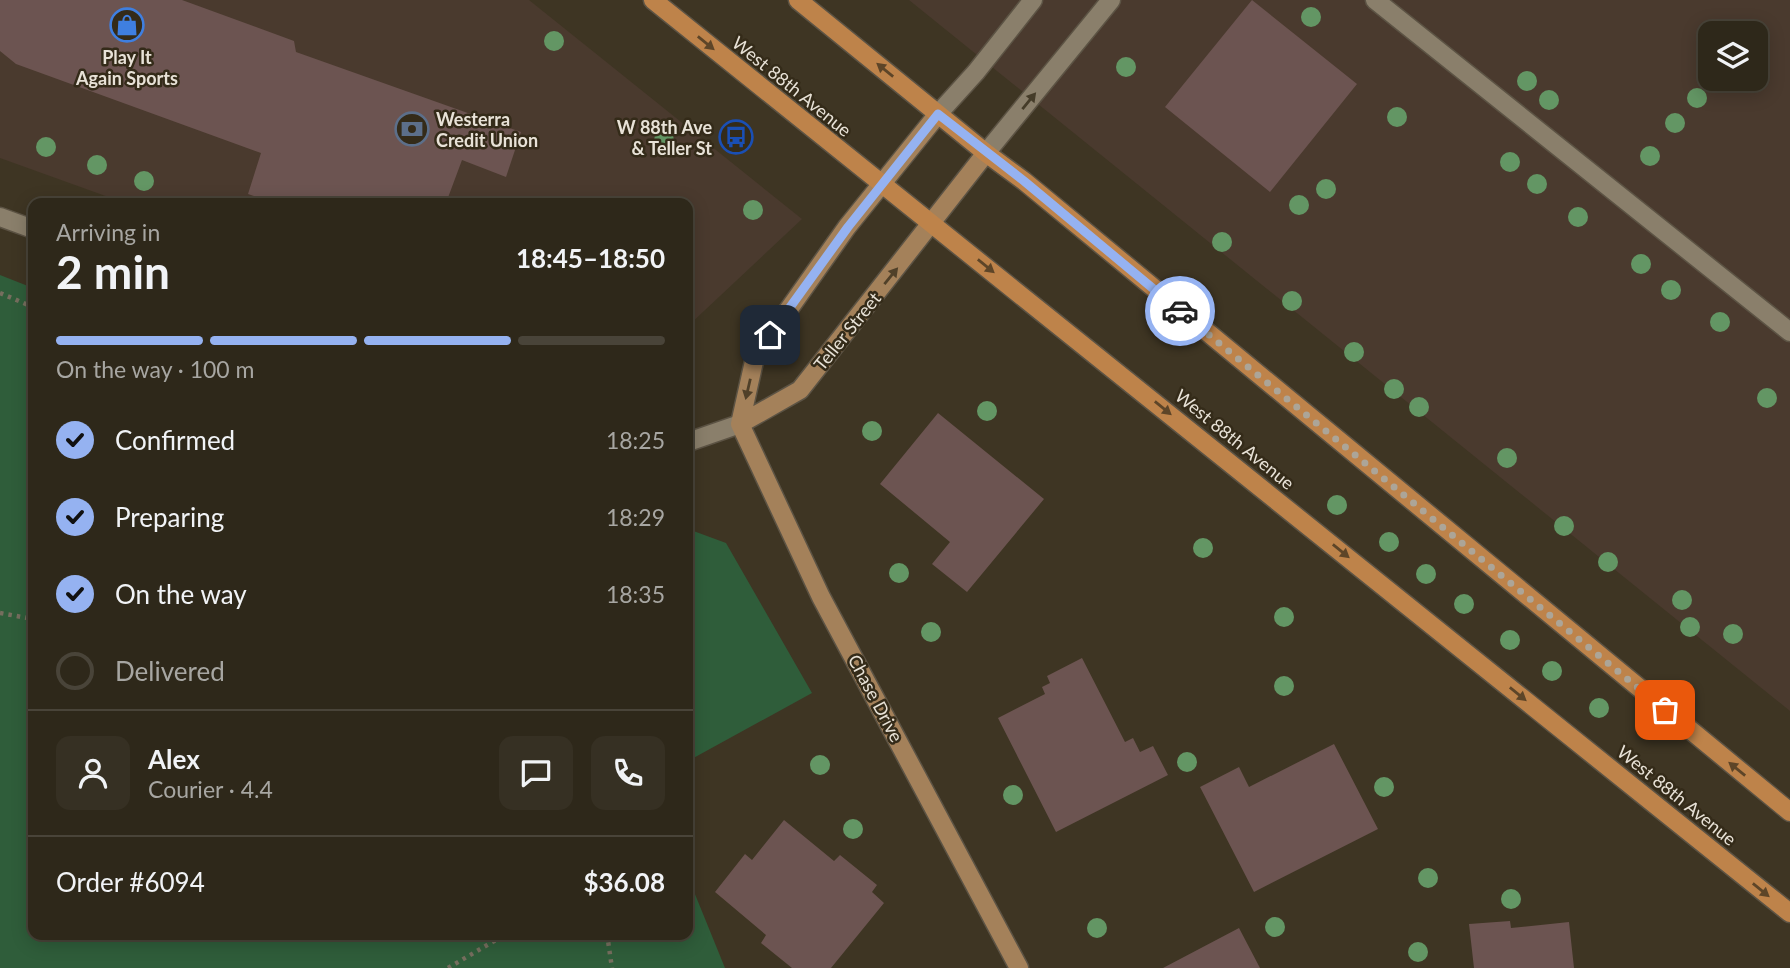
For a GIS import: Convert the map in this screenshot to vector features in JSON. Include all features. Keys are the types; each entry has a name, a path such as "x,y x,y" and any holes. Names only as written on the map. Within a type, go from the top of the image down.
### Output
{"main road":[{"name":"West 88th Avenue","path":"653,0 1790,913"},
{"path":"798,0 1024,181 1790,812"}],"street":[{"path":"693,440 740,424 755,357 881,184 976,72 1032,0"},
{"path":"986,153 1111,0"},
{"path":"1375,0 1790,332"},
{"name":"Teller Street","path":"740,424 800,390 986,153"},
{"path":"0,217 28,227"},
{"name":"Chase Drive","path":"740,424 821,597 1019,968"}],"path":[{"path":"0,293 28,305"},
{"path":"0,613 28,618"},
{"path":"448,968 496,940"},
{"path":"608,940 612,968"}],"shaded area":[{"path":"0,0 529,0 802,219 693,321 693,198 111,198 0,158"},
{"path":"909,0 1790,0 1790,711"}],"green space":[{"path":"0,275 28,286 28,940 693,940 693,889 725,968 0,968"},
{"path":"693,531 726,543 812,693 693,758"}],"building":[{"path":"0,0 182,0 294,41 296,52 521,132 506,177 462,160 448,198 260,198 248,194 261,153 16,64 0,51"},
{"path":"1252,0 1357,84 1270,192 1165,107"},
{"path":"938,413 1044,499 967,592 932,564 950,542 880,484"},
{"path":"1082,658 1125,742 1133,738 1140,752 1153,746 1168,775 1056,832 998,718 1045,694 1042,687 1050,683 1047,676"},
{"path":"1334,744 1378,829 1254,892 1200,787 1239,767 1249,787"},
{"path":"784,820 834,861 840,855 877,885 872,892 884,903 831,968 792,968 761,943 766,935 715,892 745,854 752,860"},
{"path":"1510,921 1511,928 1569,922 1574,968 1474,968 1469,924"},
{"path":"1239,928 1260,968 1163,968"}],"way so far":[{"path":"1180,311 1665,710"}],"place":[{"name":"Play It Again Sports","path":"127,25"},
{"name":"Westerra Credit Union","path":"412,129"},
{"name":"W 88th Ave & Teller St","path":"736,137"}],"route":[{"path":"770,335 848,227 938,114 1024,181 1180,311"}]}
